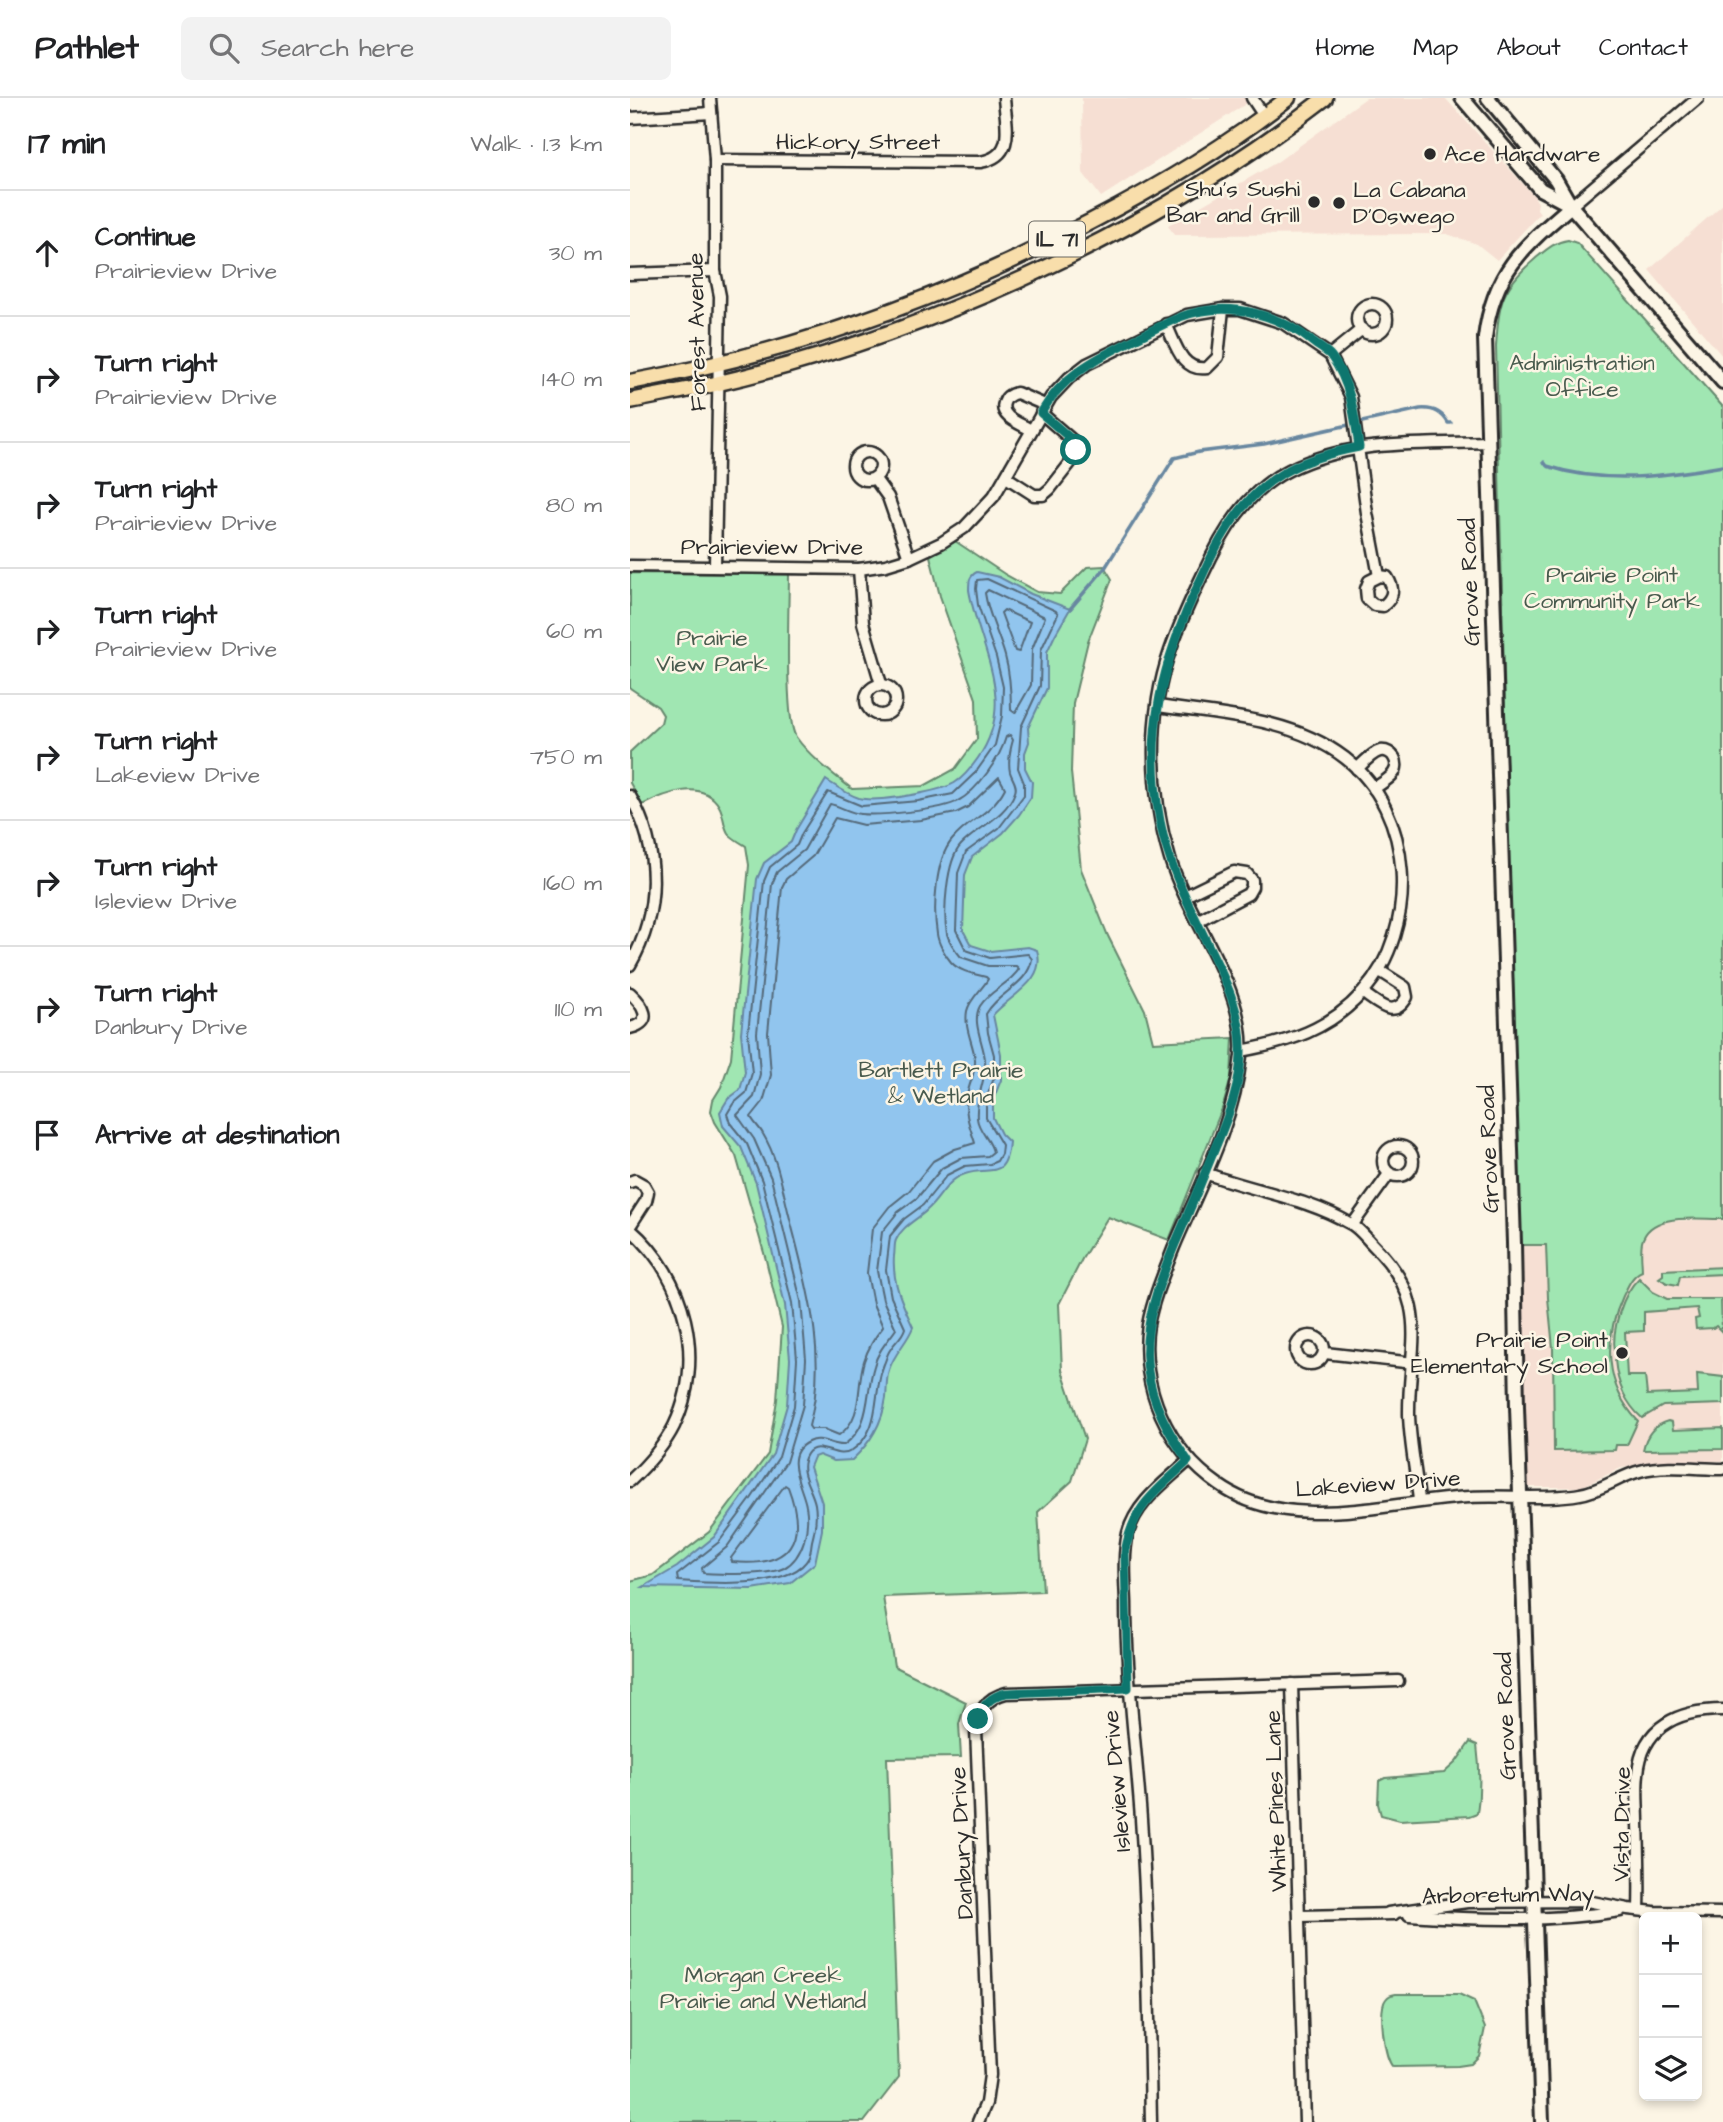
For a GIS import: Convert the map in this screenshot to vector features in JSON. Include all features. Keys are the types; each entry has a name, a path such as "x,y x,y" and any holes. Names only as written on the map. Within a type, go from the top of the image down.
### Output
{"main road":[{"name":"IL 71","path":"630,382 720,363 820,336 906,306 1030,253 1150,191 1288,98"},
{"name":"IL 71","path":"630,401 719,383 875,337 1041,269 1191,188 1276,136 1325,98"}],"street":[{"name":"Forest Avenue","path":"710,98 715,160 715,271 720,296 715,566"},
{"name":"Hickory Street","path":"715,160 992,160 1005,148 1007,137 1004,98"},
{"path":"1252,98 1264,116"},
{"path":"1462,98 1540,189 1572,206"},
{"path":"1488,98 1556,180 1572,206 1723,382"},
{"path":"1572,206 1698,98"},
{"path":"630,118 711,113"},
{"name":"Grove Road","path":"1542,2122 1485,338 1493,299 1516,256 1572,206"},
{"path":"630,274 715,271"},
{"path":"1166,324 1182,359 1197,369 1207,368 1219,358 1223,309"},
{"name":"Prairieview Drive","path":"630,566 859,569 909,558 942,543 964,528 994,496 1043,409 1062,385 1087,364 1187,315 1223,309 1256,313 1283,323 1330,355 1351,397 1367,513 1379,576"},
{"path":"1330,355 1362,329"},
{"path":"1006,477 1034,495 1043,495 1075,457 1074,443 1043,409 1017,393 1008,396 1003,409 1006,415 1031,430"},
{"name":"Lakeview Drive","path":"1487,442 1359,447 1318,457 1283,472 1253,495 1233,518 1214,549 1170,651 1158,706 1154,750 1154,781 1160,821 1185,897 1228,986 1238,1019 1241,1051 1237,1084 1228,1115 1156,1291 1147,1329 1147,1362 1154,1399 1168,1430 1188,1461 1222,1487 1261,1506 1304,1513 1419,1500 1580,1494 1639,1471 1723,1469"},
{"path":"875,479 888,497 909,558"},
{"path":"859,569 863,623 881,684"},
{"path":"1158,706 1263,722 1296,731 1327,746 1357,769 1374,789 1392,823 1401,854 1402,892 1396,934 1380,971 1363,993 1342,1012 1311,1032 1281,1044 1241,1051"},
{"path":"1357,769 1377,751 1386,751 1395,757 1395,772 1374,789"},
{"path":"630,796 640,814 653,872 653,901 648,923 630,965"},
{"path":"1185,897 1234,872 1241,871 1252,880 1248,894 1197,921"},
{"path":"1363,993 1385,1008 1394,1010 1403,1005 1407,997 1405,987 1380,971"},
{"path":"630,993 642,1004 644,1012 643,1020 638,1026 630,1028"},
{"path":"1205,1173 1256,1191 1309,1205 1353,1224 1385,1256 1406,1292 1415,1334 1409,1415 1419,1500"},
{"path":"1353,1224 1389,1174"},
{"path":"630,1182 644,1185 648,1192 646,1201 630,1227 654,1254 671,1280 686,1319 690,1359 686,1391 674,1426 654,1458 630,1481"},
{"path":"1325,1353 1414,1363"},
{"name":"Isleview Drive","path":"1151,2122 1148,1961 1141,1819 1128,1688 1125,1563 1128,1533 1134,1518 1146,1501 1188,1461"},
{"name":"Danbury Drive","path":"978,2122 986,2103 990,2075 976,1729 981,1710 992,1698 1006,1693 1398,1681"},
{"name":"White Pines Lane","path":"1292,1684 1305,2122"},
{"name":"Vista Drive","path":"1639,1910 1637,1773 1644,1748 1659,1729 1676,1717 1698,1710 1723,1710"},
{"name":"Arboretum Way","path":"1300,1916 1388,1913 1467,1902 1587,1900 1628,1909 1723,1913"},
{"name":"Arboretum Way","path":"1388,1913 1470,1919 1586,1916 1628,1909"}],"shaded area":[{"path":"1082,98 1255,98 1101,197 1083,173"},
{"path":"1366,98 1445,98 1534,196 1540,213 1497,260 1477,244 1447,234 1174,235 1168,225 1277,162"},
{"path":"1723,204 1723,357 1649,270"},
{"name":"Prairie Point Elementary School","path":"1723,1219 1723,1461 1658,1462 1621,1468 1581,1487 1525,1487 1518,1245 1642,1241 1655,1224 1666,1221"}],"green space":[{"name":"Prairie Point Community Park","path":"1568,240 1577,243 1723,407 1723,1219 1665,1221 1647,1232 1642,1242 1642,1271 1633,1278 1623,1296 1612,1329 1610,1346 1613,1378 1627,1407 1638,1421 1627,1445 1616,1445 1615,1450 1554,1451 1553,1348 1546,1245 1518,1245 1496,346 1501,307 1515,279 1543,253"},
{"name":"Bartlett Prairie & Wetland","path":"955,541 1037,592 1060,594 1087,567 1104,566 1112,579 1088,641 1073,703 1071,772 1081,869 1108,936 1145,1010 1153,1042 1233,1038 1231,1078 1223,1106 1169,1240 1108,1217 1059,1304 1062,1370 1085,1439 1072,1481 1038,1512 1043,1591 883,1597 894,1666 966,1702 959,1724 961,1757 887,1758 899,2077 864,2122 630,2122 630,1581 653,1575 709,1532 768,1454 777,1400 782,1327 736,1156 711,1111 731,1058 749,865 746,846 728,833 719,806 712,797 703,792 693,790 672,793 642,805 630,783 630,752 661,723 663,715 658,707 630,688 630,573 789,574 789,685 792,726 796,737 815,758 852,789 924,786 955,769 977,739 976,699 940,596 930,556"},
{"path":"1723,1267 1723,1274 1680,1276 1678,1285 1659,1278 1663,1275 1663,1270"},
{"path":"1639,1278 1653,1292 1667,1299 1721,1299 1722,1332 1716,1326 1696,1329 1695,1319 1699,1318 1697,1308 1644,1312 1644,1331 1625,1332 1626,1352 1615,1352 1615,1333 1620,1312 1628,1293"},
{"path":"1626,1358 1627,1376 1645,1376 1647,1395 1698,1393 1697,1374 1723,1377 1723,1404 1663,1406 1642,1418 1622,1391 1618,1376 1615,1360"},
{"path":"1668,1421 1672,1422 1673,1430 1723,1428 1723,1449 1643,1450 1651,1431"},
{"path":"1470,1742 1477,1745 1478,1754 1480,1787 1477,1813 1469,1816 1400,1820 1381,1815 1378,1804 1379,1781 1385,1778 1444,1773 1456,1762"},
{"path":"1396,1994 1459,1994 1474,2001 1485,2028 1479,2056 1471,2064 1458,2066 1393,2067 1385,2044 1382,2013 1386,1999"}],"water":[{"path":"977,572 999,577 1031,594 1070,609 1047,652 1047,688 1028,728 1025,768 1032,782 1031,797 1003,833 972,857 965,875 963,930 971,945 990,951 1028,947 1037,950 1039,961 1032,979 993,1015 1001,1054 1001,1080 993,1100 993,1118 1001,1134 1009,1142 1007,1154 1004,1163 995,1170 965,1174 953,1180 896,1240 896,1284 913,1327 891,1364 882,1416 865,1446 852,1460 834,1461 819,1455 814,1457 810,1467 822,1503 822,1530 815,1563 790,1583 752,1589 643,1587 677,1567 714,1537 773,1454 787,1405 790,1359 785,1305 756,1183 741,1147 723,1126 720,1112 728,1099 740,1090 745,1072 741,1033 757,879 764,863 791,842 826,780 859,798 899,797 948,786 966,774 978,758 990,737 995,716 995,695 992,674 969,590 970,579"}],"waterway":[{"path":"1070,609 1105,568 1174,458 1264,444 1420,409 1436,412 1451,423"},
{"path":"1544,462 1547,466 1569,472 1613,477 1679,473 1723,466"}],"place":[{"name":"Ace Hardware","path":"1430,154"},
{"name":"Shu's Sushi Bar and Grill","path":"1314,202"},
{"name":"La Cabana D'Oswego","path":"1339,203"},
{"name":"Prairie Point Elementary School","path":"1622,1353"}],"route":[{"path":"978,1719 985,1704 1006,1693 1128,1688 1125,1553 1128,1533 1134,1518 1151,1495 1188,1461 1168,1430 1154,1399 1147,1362 1147,1329 1156,1291 1228,1115 1237,1084 1241,1051 1238,1019 1228,986 1178,882 1160,821 1154,781 1154,750 1163,676 1170,651 1197,587 1233,518 1253,495 1283,472 1318,457 1359,447 1351,397 1330,355 1283,323 1240,309 1223,309 1187,315 1166,324 1087,364 1069,378 1051,397 1041,413 1070,438 1076,450"}],"park label":[{"name":"Administration Office","path":"1582,376"},
{"name":"Prairie View Park","path":"712,651"},
{"name":"Morgan Creek Prairie and Wetland","path":"763,1988"}]}
